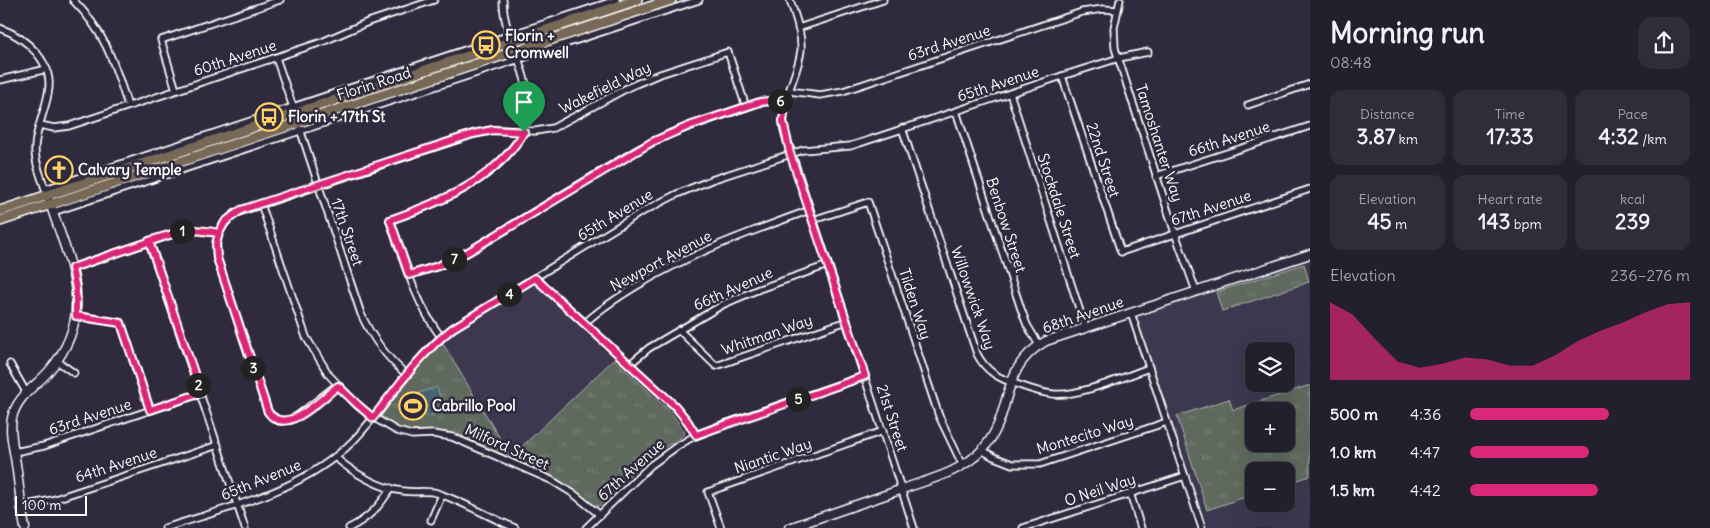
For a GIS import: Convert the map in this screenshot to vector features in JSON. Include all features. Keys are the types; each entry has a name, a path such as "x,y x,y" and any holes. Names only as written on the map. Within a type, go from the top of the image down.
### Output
{"main road":[{"name":"Florin Road","path":"0,221 49,200 294,110 511,38 637,0"},
{"name":"Florin Road","path":"0,211 49,200 299,127 516,56 671,0"}],"street":[{"path":"73,0 92,21 106,44 112,56 128,106"},
{"path":"176,90 161,40 280,0"},
{"name":"60th Avenue","path":"40,126 54,128 69,126 276,58 322,42 368,22 434,0"},
{"path":"441,337 421,306 390,220 441,201 470,185 508,154 524,132 528,111 527,94 505,17 503,0"},
{"name":"Florin Road","path":"511,38 616,0"},
{"name":"Florin Road","path":"516,56 698,0"},
{"name":"21st Street","path":"790,0 801,44 801,52 786,101 783,121 790,153 814,220 914,528"},
{"path":"798,28 884,0"},
{"name":"Tamoshanter Way","path":"1120,0 1114,37 1115,48 1196,292"},
{"name":"63rd Avenue","path":"790,91 820,95 842,91 1082,12 1103,9 1117,10"},
{"path":"0,28 15,35 32,48 40,56 46,69 50,86 35,150 38,166 72,268 76,289 76,316 67,343 57,361 44,377 26,392 18,403 12,418 11,427 24,528"},
{"name":"Wakefield Way","path":"219,233 225,222 236,213 261,204 473,134 493,130 524,132 553,128 629,87 657,75 728,52 746,107"},
{"name":"65th Avenue","path":"165,528 287,486 314,472 353,441 406,374 441,337 640,213 676,194 790,153 813,148 850,146 1118,58 1148,52"},
{"name":"17th Street","path":"276,58 361,314 384,353 406,374"},
{"path":"0,80 46,69"},
{"name":"22nd Street","path":"1062,76 1121,252"},
{"path":"1248,105 1310,84"},
{"name":"Stockdale Street","path":"1010,93 1085,327"},
{"path":"409,275 438,266 468,252 652,142 689,126 746,107 769,101 786,101"},
{"name":"Benbow Street","path":"956,111 1021,309 1027,325 1039,345"},
{"name":"66th Avenue","path":"1156,176 1310,126"},
{"name":"Willowwick Way","path":"902,128 977,354 986,368 1010,383 1044,393 1062,394 1078,392 1150,368"},
{"name":"67th Avenue","path":"1121,252 1310,189"},
{"name":"Tilden Way","path":"814,220 868,202 939,416 963,466"},
{"name":"Milford Street","path":"261,204 306,337 321,364 338,386 358,405 373,418 404,434 412,436 443,435 460,440 551,480 574,494 600,515"},
{"name":"Newport Avenue","path":"585,323 605,306 679,262 728,240 810,210"},
{"path":"72,268 186,230 204,230 219,233 216,244 217,258 271,416 279,421 292,420 338,386"},
{"path":"149,241 246,528"},
{"name":"68th Avenue","path":"789,528 944,476 963,466 982,450 996,428 1010,383 1022,361 1039,345 1085,327 1310,254"},
{"name":"66th Avenue","path":"630,364 649,348 709,312 744,295 828,265"},
{"path":"535,278 675,406 696,435"},
{"path":"1131,313 1202,528"},
{"path":"76,316 121,323 150,410"},
{"name":"Whitman Way","path":"679,330 716,366 847,321"},
{"path":"57,361 74,373"},
{"path":"10,364 26,392"},
{"name":"67th Avenue","path":"586,528 651,465 676,446 696,435 865,376"},
{"name":"63rd Avenue","path":"14,452 44,446 201,393"},
{"name":"Montecito Way","path":"982,450 1012,464 1040,464 1167,422"},
{"name":"Niantic Way","path":"721,528 708,492 883,431"},
{"name":"64th Avenue","path":"21,506 52,500 218,445"},
{"path":"335,457 355,472 391,488 405,492 430,492 442,495 515,528"},
{"name":"O Neil Way","path":"1023,528 1185,476"},
{"path":"349,528 362,525 378,508 391,488"},
{"path":"1130,494 1141,528"},
{"path":"431,520 442,495"}],"shaded area":[{"path":"1310,260 1310,528 1205,528 1137,320 1139,315"},
{"path":"537,284 614,359 511,457 442,342 459,329 528,286"}],"green space":[{"path":"1304,264 1309,282 1222,311 1216,292"},
{"path":"442,342 511,457 614,359 671,412 685,432 681,438 660,450 644,463 599,506 594,506 579,493 557,479 460,435 435,431 402,431 383,421 382,415 421,363"},
{"path":"1310,385 1310,476 1295,481 1295,462 1245,462 1245,497 1207,510 1177,416 1229,399 1233,410 1245,406 1245,452 1295,452 1295,402 1258,402 1288,392 1295,392 1295,390"}],"water":[{"path":"437,387 440,397 434,399 438,412 427,417 419,393"}],"place":[{"name":"Florin + Cromwell","path":"486,45"},
{"name":"Florin + 17th St","path":"269,117"},
{"name":"Calvary Temple","path":"59,170"},
{"name":"Cabrillo Pool","path":"413,406"}],"route":[{"path":"524,132 493,130 473,134 241,210 225,222 219,233 204,230 195,230 186,230 149,241 72,268 77,298 76,316 121,323 150,410 201,393 149,241 178,232 186,230 195,230 204,230 212,231 219,233 216,244 217,258 268,412 275,420 283,422 292,420 338,386 373,418 406,374 441,337 535,278 675,406 696,435 865,376 790,153 783,121 786,101 760,102 670,133 635,151 468,252 438,266 409,275 390,220 441,201 470,185 496,166 514,147 524,132"}]}
